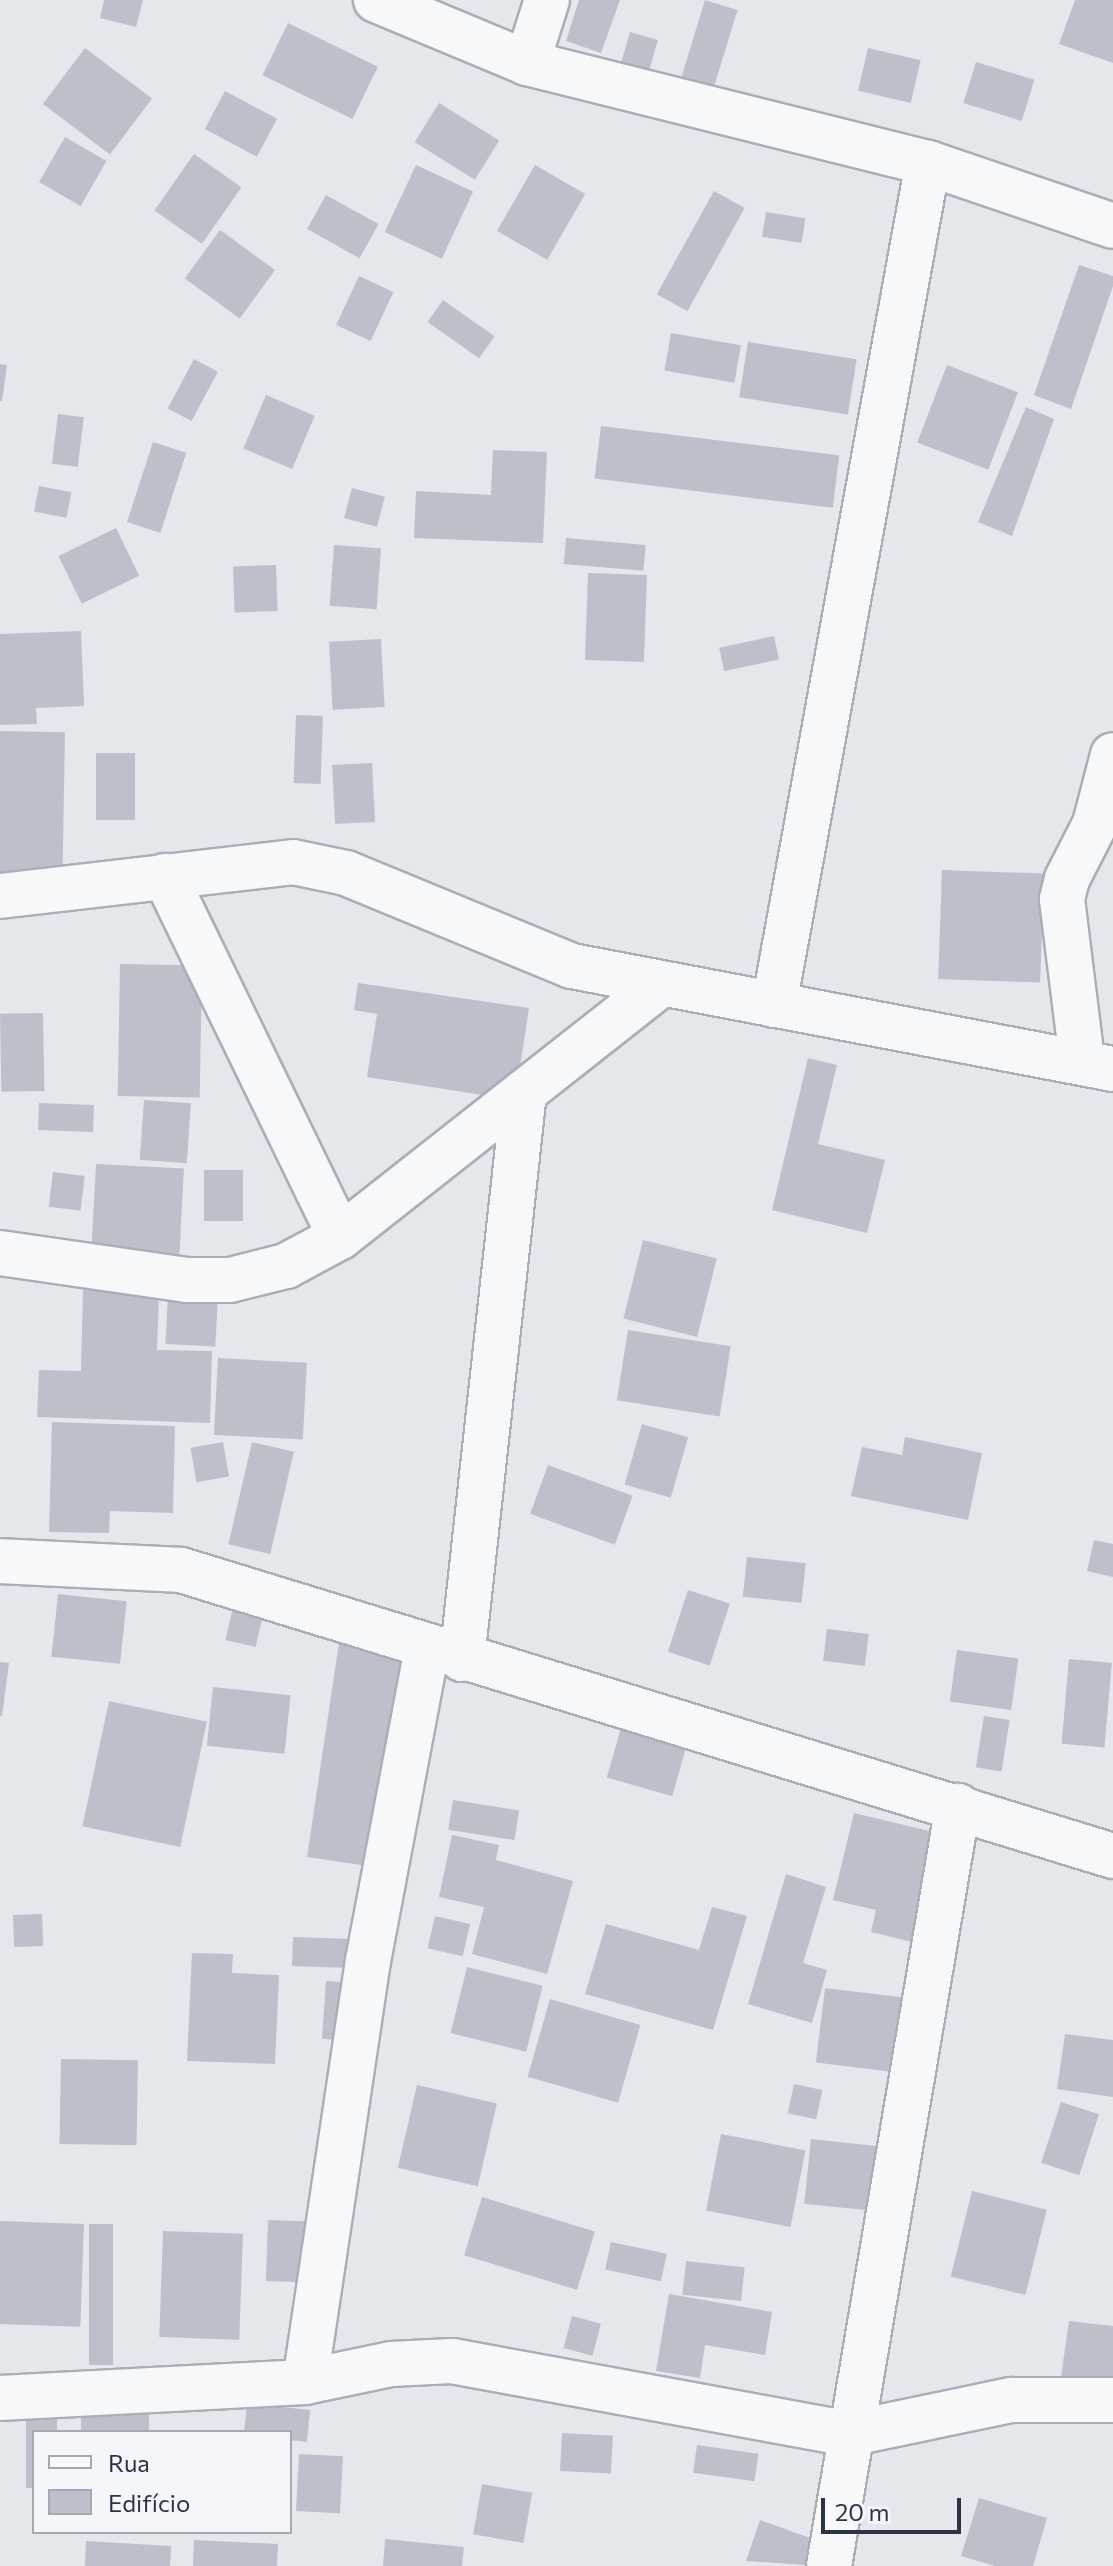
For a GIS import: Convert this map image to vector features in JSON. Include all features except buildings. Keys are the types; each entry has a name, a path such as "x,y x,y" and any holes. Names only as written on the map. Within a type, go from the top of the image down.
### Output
{"street":[{"path":"376,0 527,63 928,163 1113,226"},
{"path":"527,63 547,0"},
{"path":"774,1005 928,163"},
{"path":"0,896 293,862 346,873 572,966 659,986 1097,1064 1062,899 1067,879 1095,824 1113,755"},
{"path":"165,876 340,1237"},
{"path":"0,1253 187,1280 230,1280 286,1266 340,1237 659,986"},
{"path":"305,2382 368,1961 444,1653 524,1092"},
{"path":"0,1561 181,1570 1113,1856"},
{"path":"829,2566 848,2434 958,1806"},
{"path":"0,2398 305,2382 391,2364 452,2361 848,2434 1011,2400 1113,2400"}]}
